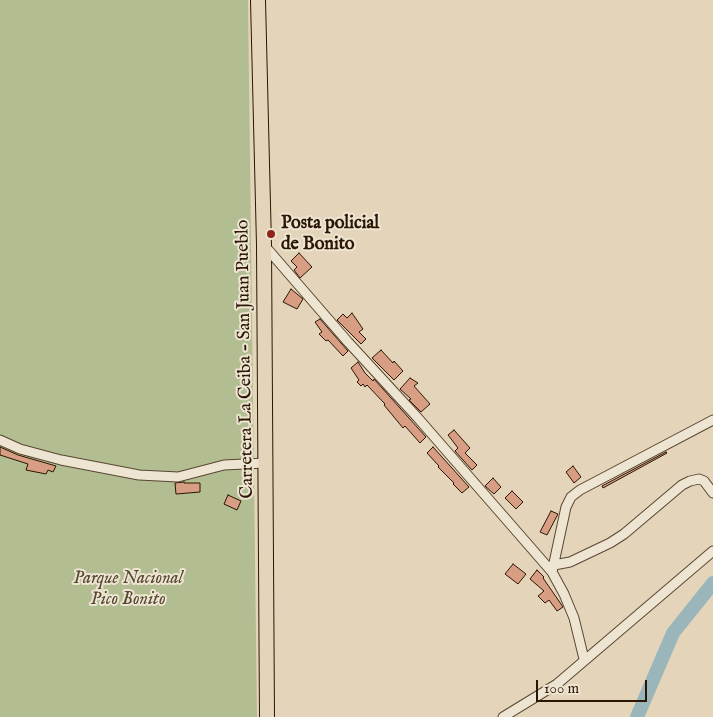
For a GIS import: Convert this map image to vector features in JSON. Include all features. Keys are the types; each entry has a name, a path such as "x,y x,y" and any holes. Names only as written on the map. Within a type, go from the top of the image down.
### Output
{"main road":[{"name":"Carretera La Ceiba - San Juan Pueblo","path":"258,0 264,245 268,717"}],"street":[{"path":"264,245 348,342 553,568 574,618 584,659"},
{"path":"553,568 566,507 571,496 713,420"},
{"path":"0,440 20,449 61,460 140,475 178,477 224,465 265,463"},
{"path":"553,568 610,543 624,534 682,485 690,481 699,478 704,481 713,493"},
{"path":"503,717 557,684 584,659 713,551"}],"green space":[{"name":"Parque Nacional Pico Bonito","path":"0,0 248,0 257,717 0,717"}],"building":[{"path":"299,253 312,267 300,278 294,270 297,267 291,261"},
{"path":"291,289 303,299 297,309 283,302"},
{"path":"352,313 363,329 359,332 366,339 361,344 337,320 343,314 347,318"},
{"path":"320,319 348,351 343,356 328,340 326,341 319,334 322,332 315,322"},
{"path":"381,350 403,371 394,380 372,358"},
{"path":"358,362 365,373 373,381 374,379 426,437 420,443 405,426 403,428 385,404 367,385 365,387 363,384 361,386 357,382 359,380 351,368"},
{"path":"410,378 418,383 414,386 430,404 421,412 400,389"},
{"path":"454,430 470,448 465,453 477,465 472,470 455,451 458,448 448,435"},
{"path":"0,447 18,455 56,466 53,472 48,470 46,474 26,470 28,464 0,455"},
{"path":"433,447 469,487 462,493 427,453"},
{"path":"667,453 603,488 602,486"},
{"path":"573,466 581,477 574,483 566,472"},
{"path":"493,478 501,487 494,494 485,486"},
{"path":"175,483 200,483 200,492 176,494"},
{"path":"512,491 523,502 516,509 505,498"},
{"path":"228,495 241,501 237,510 224,504"},
{"path":"551,511 558,514 547,535 540,532"},
{"path":"513,564 526,574 518,584 505,574"},
{"path":"537,570 544,577 563,607 557,611 549,600 545,603 538,596 544,591 530,579"}],"waterway":[{"path":"637,717 673,633 713,583"}],"place":[{"name":"Posta policial de Bonito","path":"271,234"}]}
